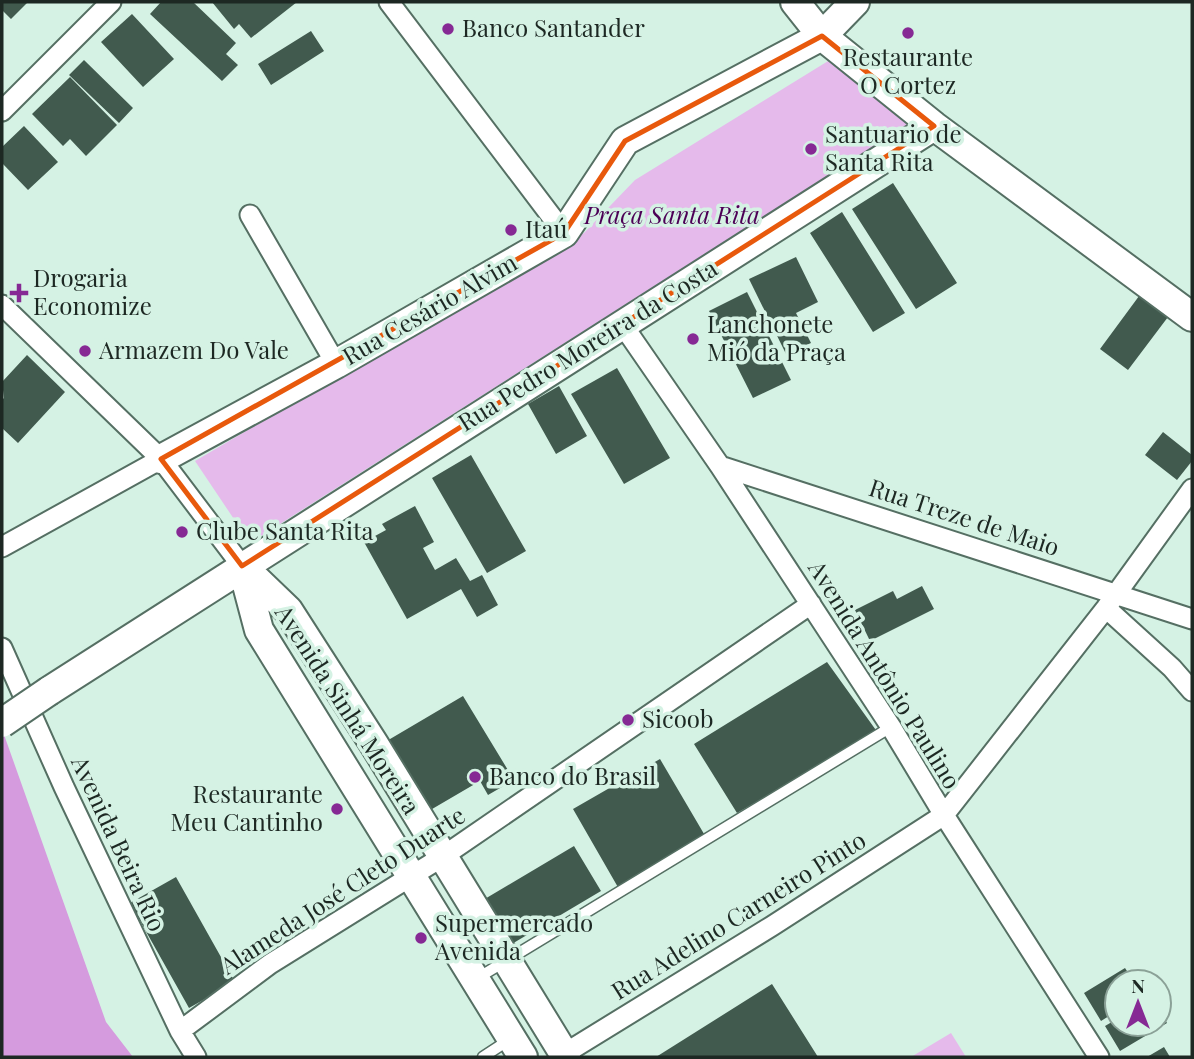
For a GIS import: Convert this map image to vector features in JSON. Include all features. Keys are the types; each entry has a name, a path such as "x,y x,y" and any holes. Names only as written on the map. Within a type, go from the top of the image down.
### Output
{"main road":[{"path":"795,2 822,36 934,126 1192,317"},
{"name":"Rua Cesário Alvim","path":"161,459 336,364 564,233 625,141 822,36 855,2"},
{"name":"Rua Pedro Moreira da Costa","path":"2,723 242,566 934,126"},
{"name":"Avenida Sinhá Moreira","path":"242,566 288,610 508,960 563,1056"},
{"name":"Avenida Sinhá Moreira","path":"242,566 259,630 518,1048"}],"street":[{"path":"2,111 111,2"},
{"path":"389,2 564,233"},
{"path":"250,215 336,364"},
{"path":"2,305 161,459 242,566"},
{"name":"Avenida Antônio Paulino","path":"622,324 811,604 1099,1057"},
{"name":"Rua Cesário Alvim","path":"2,547 161,459"},
{"name":"Rua Treze de Maio","path":"720,466 1112,601 1192,619"},
{"name":"Rua Adelino Carneiro Pinto","path":"563,1056 944,815 1112,601 1192,489"},
{"path":"1112,601 1192,691"},
{"name":"Alameda José Cleto Duarte","path":"180,1031 270,964 442,857 811,604"},
{"name":"Avenida Beira Rio","path":"2,648 64,787 180,1031 196,1057"}],"lane":[{"path":"474,980 891,727"},
{"path":"483,1057 518,1048"}],"highlighted area":[{"path":"822,36 934,126 242,566 161,459 564,233 625,141"}],"green space":[{"name":"Praça Santa Rita","path":"833,58 908,125 250,543 195,461 584,233 635,180"},
{"path":"951,1033 966,1057 911,1057"}],"shaded area":[{"path":"2,729 106,1022 133,1057 2,1057"}],"building":[{"path":"2,2 28,2 11,19 2,10"},
{"path":"161,2 193,2 236,43 226,54 238,65 222,81 150,14"},
{"path":"212,2 297,2 251,38 239,24 234,29"},
{"path":"132,14 174,59 143,87 101,42"},
{"path":"311,31 324,51 271,85 258,64"},
{"path":"84,60 133,108 119,123 69,75"},
{"path":"70,77 117,125 86,156 70,139 63,146 32,114"},
{"path":"24,126 58,162 28,190 2,163 2,147"},
{"path":"893,183 957,283 916,309 852,209"},
{"path":"842,212 905,313 873,332 810,233"},
{"path":"796,257 818,302 796,313 811,343 786,354 749,279"},
{"path":"747,292 791,380 753,398 709,311"},
{"path":"1142,292 1171,313 1128,370 1100,349"},
{"path":"27,355 65,392 18,443 2,428 2,382"},
{"path":"617,368 670,458 624,484 571,394"},
{"path":"559,386 587,436 556,454 528,404"},
{"path":"1163,432 1192,455 1192,461 1177,480 1145,455"},
{"path":"471,455 526,551 487,573 432,478"},
{"path":"415,506 434,542 423,548 435,570 456,558 470,581 482,575 498,605 477,617 461,589 407,619 364,542 386,530 382,524"},
{"path":"922,586 934,609 870,641 855,610 893,591 897,599"},
{"path":"827,662 878,733 737,813 694,744"},
{"path":"463,696 514,780 488,795 480,781 427,812 385,742"},
{"path":"660,759 707,839 619,889 573,809"},
{"path":"574,846 601,891 505,948 478,903"},
{"path":"176,877 235,982 189,1008 130,903"},
{"path":"1103,981 1103,1020 1101,1021 1084,993"},
{"path":"772,984 818,1057 656,1057"},
{"path":"1112,1038 1142,1038 1120,1051"},
{"path":"1164,1047 1170,1057 1147,1057"}],"place":[{"name":"Banco Santander","path":"448,29"},
{"name":"Restaurante O Cortez","path":"908,33"},
{"name":"Santuario de Santa Rita","path":"811,149"},
{"name":"Itaú","path":"511,230"},
{"name":"Drogaria Economize","path":"19,293"},
{"name":"Lanchonete Mió da Praça","path":"693,339"},
{"name":"Armazem Do Vale","path":"85,351"},
{"name":"Clube Santa Rita","path":"182,532"},
{"name":"Sicoob","path":"628,720"},
{"name":"Banco do Brasil","path":"475,777"},
{"name":"Restaurante Meu Cantinho","path":"337,809"},
{"name":"Supermercado Avenida","path":"421,938"}]}
